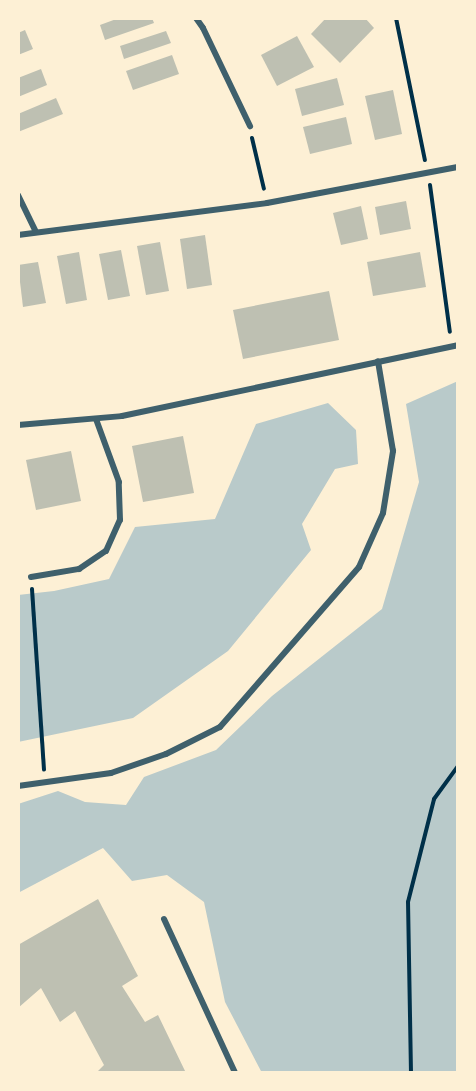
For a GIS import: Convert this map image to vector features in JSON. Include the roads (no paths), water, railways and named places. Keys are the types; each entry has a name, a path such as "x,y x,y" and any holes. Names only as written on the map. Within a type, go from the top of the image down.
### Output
{"street":[{"path":"196,18 250,126"},
{"path":"18,235 267,203 458,167"},
{"path":"18,195 36,232"},
{"path":"18,425 96,419 458,345"},
{"path":"18,786 111,773 166,754 220,727 359,567 383,513 393,451 378,361"},
{"path":"31,577 79,568 106,551 120,520 118,482 96,419"},
{"path":"164,920 235,1073"}]}
